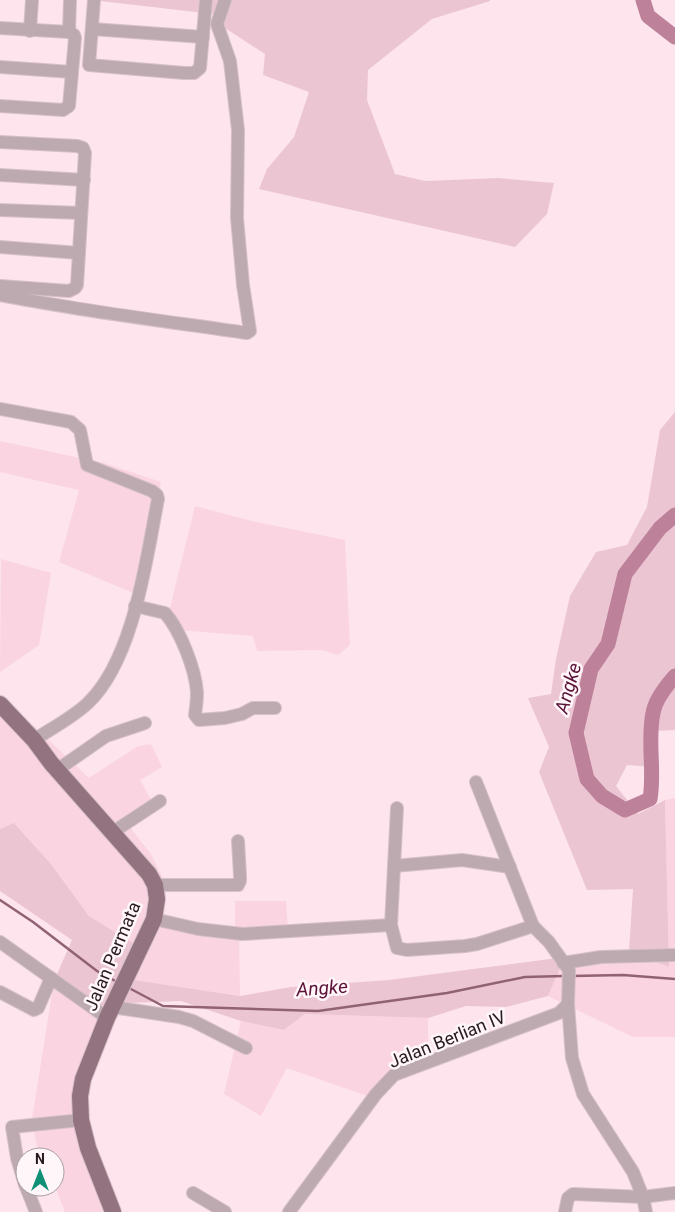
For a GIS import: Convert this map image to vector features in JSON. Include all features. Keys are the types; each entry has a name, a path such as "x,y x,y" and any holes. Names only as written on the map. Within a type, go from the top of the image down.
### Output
{"main road":[{"name":"Jalan Permata","path":"0,704 34,740 57,770 149,874 155,885 157,899 154,919 111,1008 83,1079 80,1096 81,1120 88,1148 113,1212"}],"street":[{"path":"30,31 32,0"},
{"path":"68,32 70,0"},
{"path":"94,0 89,65 184,73 194,73 200,68 206,0"},
{"path":"0,295 218,329 247,333 250,331 237,218 238,130 230,61 217,24 225,0"},
{"path":"0,28 68,32 74,35 75,38 69,106 67,108 63,110 0,106"},
{"path":"92,30 203,37"},
{"path":"0,67 72,72"},
{"path":"0,142 77,146 83,148 85,153 77,285 72,290 0,286"},
{"path":"0,174 84,180"},
{"path":"0,210 81,213"},
{"path":"0,246 79,253"},
{"path":"0,409 71,422 80,430 87,465 152,491 157,495 145,567 135,606 122,648 110,674 87,703 34,740"},
{"path":"135,606 164,613 181,640 191,666 197,692 196,718 199,720 225,718 242,714 252,708 275,708"},
{"path":"57,770 106,736 145,723"},
{"path":"476,782 533,926 550,942 566,967 572,1058 582,1094 633,1172 646,1212"},
{"path":"113,832 160,801"},
{"path":"397,808 391,925 397,948 407,950 477,944 533,926"},
{"path":"155,885 238,885 240,881 238,841"},
{"path":"394,866 462,860 510,867"},
{"path":"154,919 198,929 242,934 391,925"},
{"path":"0,942 51,978 111,1008 179,1017 193,1021 246,1048"},
{"path":"566,967 601,957 675,955"},
{"path":"0,992 34,1010 38,1008 51,978"},
{"name":"Jalan Berlian IV","path":"289,1212 376,1094 394,1075 559,1014 568,1004"},
{"path":"15,1147 12,1127 81,1120"},
{"path":"193,1193 225,1212"},
{"path":"565,1212 568,1198 573,1194 642,1197 675,1194"},
{"path":"30,1197 36,1212"}],"shaded area":[{"path":"92,0 490,0 432,19 368,70 367,100 395,174 425,181 498,178 554,183 547,214 515,247 259,189 267,169 294,137 309,92 263,75 265,54 225,28 221,15"},
{"path":"675,412 675,730 655,731 653,767 627,765 616,786 638,814 665,800 669,967 629,951 633,889 587,890 539,772 549,747 528,698 551,694 556,659 570,596 596,552 627,545 647,507 660,430"},
{"path":"0,441 104,463 161,482 136,594 59,562 79,490 0,472"},
{"path":"195,506 256,522 345,540 350,645 338,655 322,650 257,651 253,636 179,630 169,612"},
{"path":"1,559 51,573 39,645 0,672"},
{"path":"0,694 89,778 138,746 151,744 162,767 140,780 153,803 125,821 151,854 167,887 160,917 235,929 235,901 286,901 288,930 239,931 240,996 134,980 143,949 89,916 51,864 15,824 0,829"},
{"path":"675,798 675,1037 633,1037 548,996 565,957 629,951 669,967 665,800"},
{"path":"14,823 51,864 89,916 143,949 134,980 240,996 291,987 389,980 565,957 548,996 506,1007 466,1006 428,1018 305,1014 284,1030 241,1021 181,1001 126,1003 113,1023 54,981 72,940 0,891 0,829"},
{"path":"54,981 113,1023 87,1086 89,1124 109,1186 121,1212 65,1212 59,1197 65,1197 65,1147 38,1147 32,1119"},
{"path":"305,1014 428,1018 428,1061 393,1078 376,1099 287,1068 261,1116 224,1094 241,1021 284,1030"}],"waterway":[{"name":"Angke","path":"643,0 648,16 675,37"},
{"name":"Angke","path":"675,515 660,528 625,574 608,644 591,669 576,733 587,779 602,796 625,810 650,799 652,778 651,724 654,708 665,688 675,676"},
{"name":"Angke","path":"0,900 33,922 97,971 117,982"},
{"name":"Angke","path":"572,976 623,975 675,979"},
{"name":"Angke","path":"129,988 163,1006 318,1011 447,993 525,977 564,976"}]}
